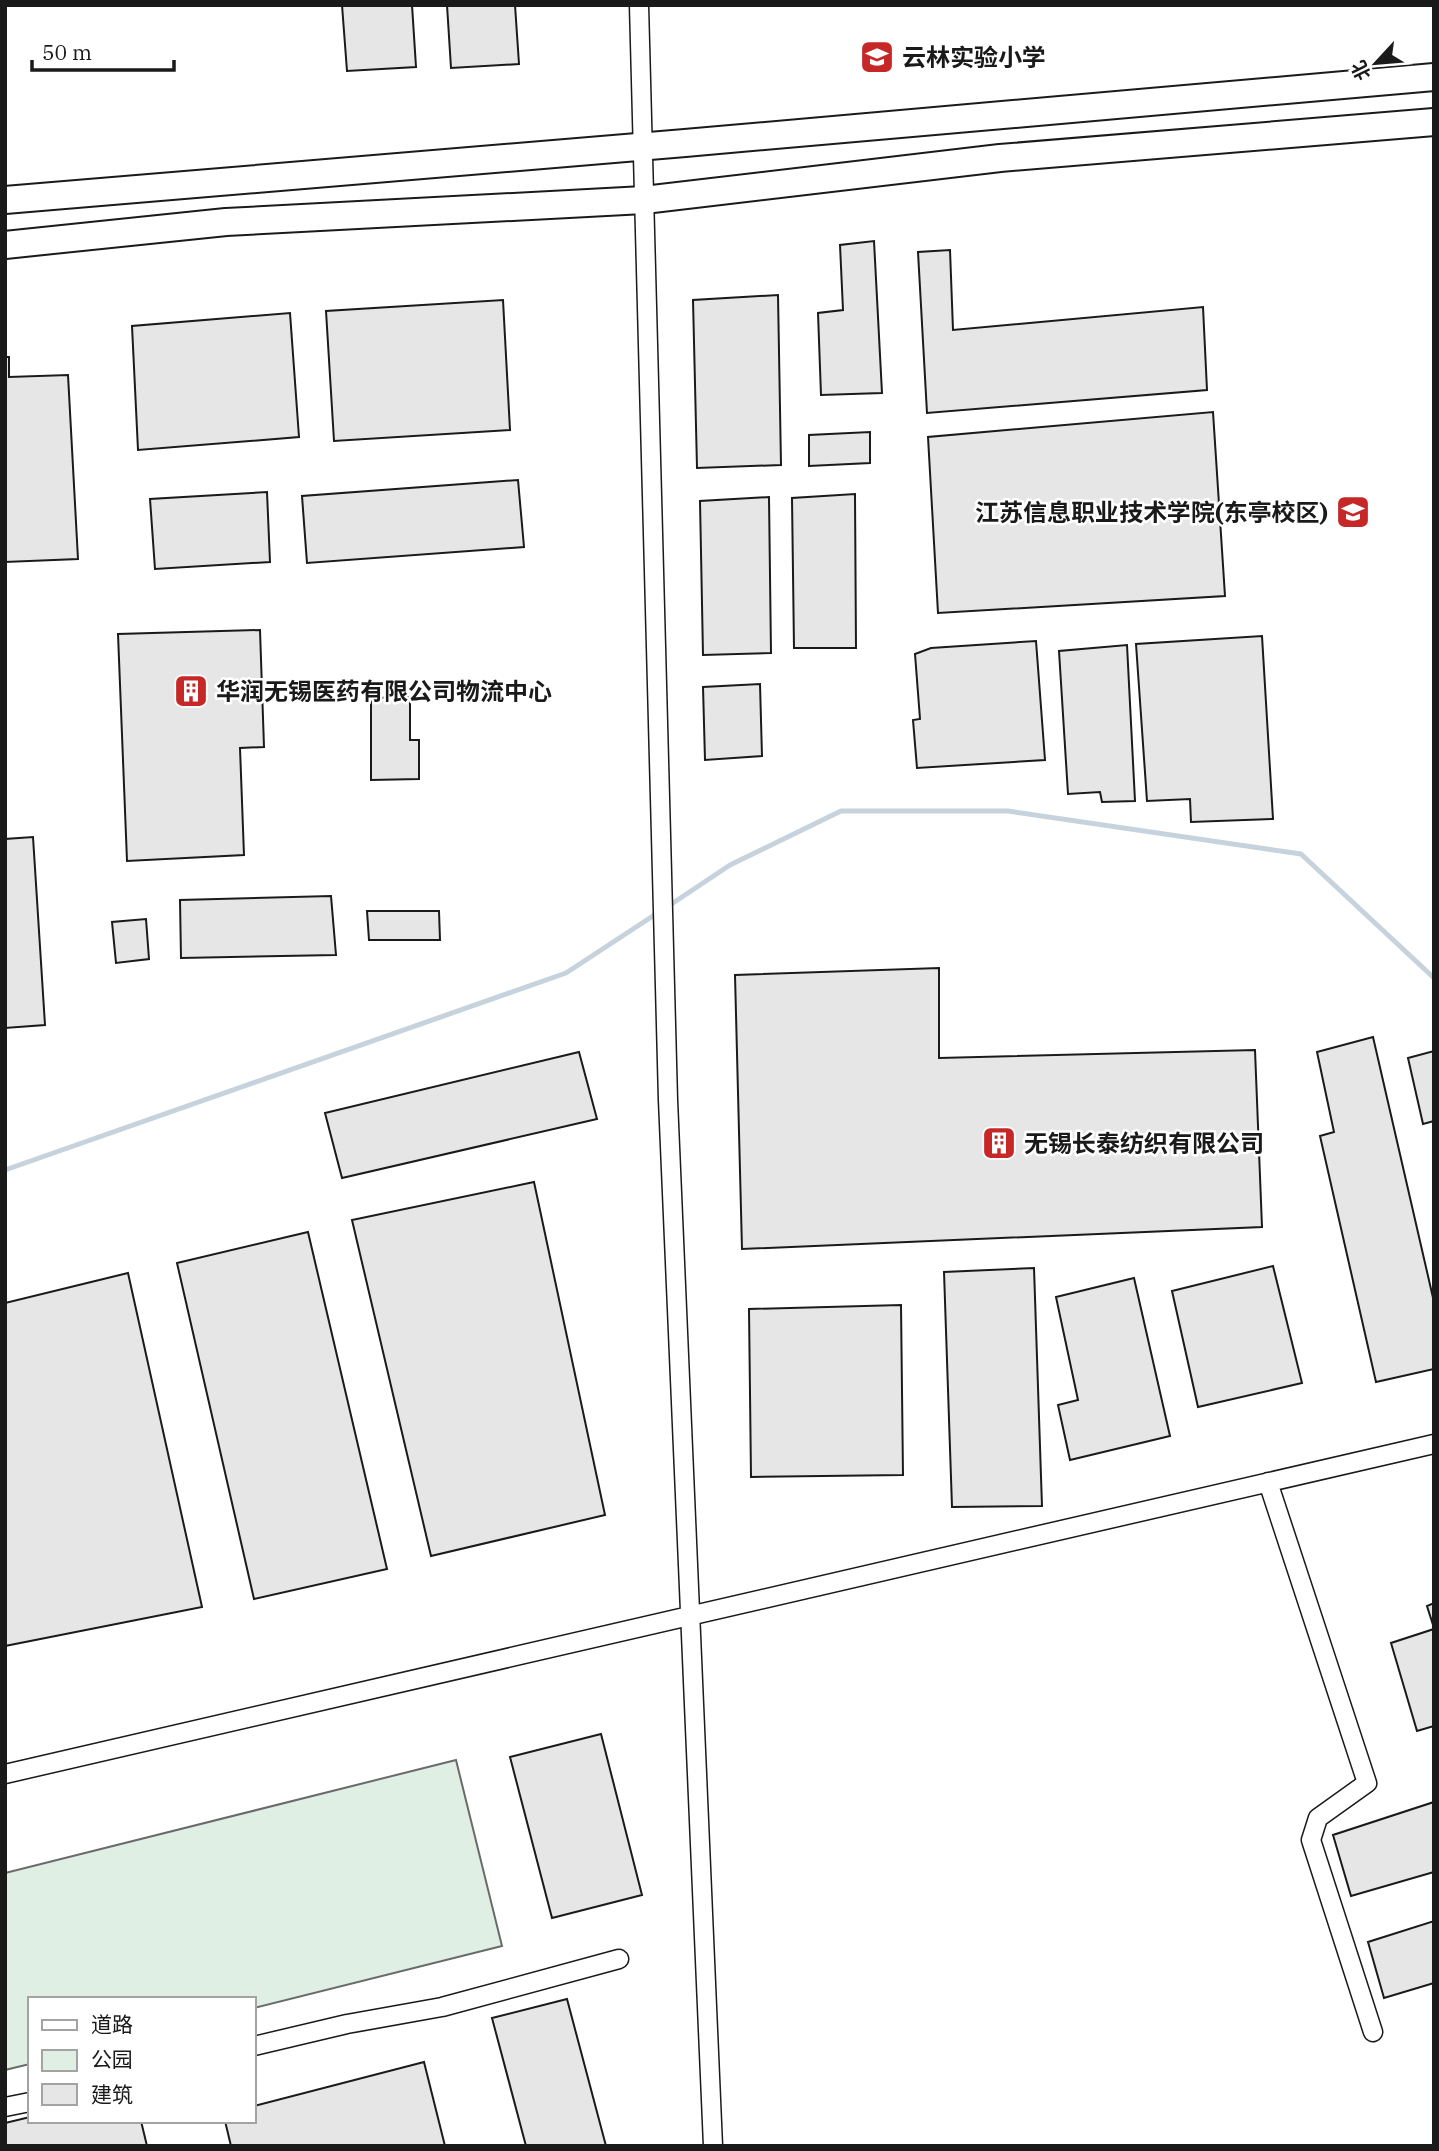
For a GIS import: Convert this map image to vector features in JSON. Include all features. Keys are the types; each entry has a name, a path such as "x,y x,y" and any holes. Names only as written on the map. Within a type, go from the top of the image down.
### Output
{"main road":[{"path":"5,200 1434,77"},
{"path":"5,245 226,222 644,200 1000,158 1434,122"}],"street":[{"path":"639,5 668,1100 713,2146"},
{"path":"5,1774 1434,1444"},
{"path":"1268,1482 1367,1783 1318,1818 1311,1840 1373,2032"},
{"path":"256,2046 346,2024 442,2007 619,1959"},
{"path":"5,2107 28,2102"}],"green space":[{"path":"456,1760 502,1946 256,2008 256,1997 28,1997 28,2064 5,2070 5,1873"}],"building":[{"path":"342,5 412,5 416,67 347,71"},
{"path":"447,5 515,5 519,64 451,68"},
{"path":"874,241 882,393 821,395 818,313 843,310 840,245"},
{"path":"950,250 953,330 1203,307 1207,390 927,413 918,252"},
{"path":"778,295 781,465 697,468 693,300"},
{"path":"503,300 510,430 334,441 326,311"},
{"path":"290,313 299,437 138,450 132,326"},
{"path":"5,357 9,357 9,377 68,375 78,559 5,562"},
{"path":"1213,412 1225,596 938,613 928,437"},
{"path":"870,432 870,463 809,466 809,435"},
{"path":"518,480 524,547 307,563 302,496"},
{"path":"267,492 270,562 155,569 150,499"},
{"path":"855,494 856,648 794,648 792,498"},
{"path":"769,497 771,653 703,655 700,501"},
{"name":"华润无锡医药有限公司物流中心","path":"260,630 264,747 240,748 244,855 127,861 118,634"},
{"path":"1262,636 1273,819 1191,822 1190,799 1147,801 1136,644"},
{"path":"1036,641 1045,760 917,768 913,720 920,719 915,654 931,648"},
{"path":"1127,645 1135,801 1102,802 1100,792 1068,794 1059,651"},
{"path":"760,684 762,756 705,760 703,687"},
{"path":"410,697 410,740 419,740 419,779 371,780 371,698"},
{"path":"33,837 45,1025 5,1028 5,839"},
{"path":"331,896 336,955 181,958 180,900"},
{"path":"367,911 439,911 440,940 369,940"},
{"path":"146,919 149,959 116,963 112,922"},
{"name":"无锡长泰纺织有限公司","path":"939,968 939,1058 1255,1050 1262,1227 742,1249 735,975"},
{"path":"1373,1037 1434,1302 1434,1369 1376,1382 1320,1136 1334,1132 1317,1052"},
{"path":"1434,1051 1434,1121 1423,1124 1408,1058"},
{"path":"579,1052 597,1119 342,1178 325,1113"},
{"path":"534,1182 605,1515 431,1556 352,1220"},
{"path":"308,1232 387,1569 254,1599 177,1263"},
{"path":"1273,1266 1302,1383 1198,1407 1172,1291"},
{"path":"1034,1268 1042,1506 952,1507 944,1272"},
{"path":"128,1273 202,1607 5,1646 5,1303"},
{"path":"1134,1278 1170,1436 1070,1460 1058,1405 1078,1400 1056,1297"},
{"path":"901,1305 903,1475 751,1477 749,1309"},
{"path":"1434,1603 1434,1628 1427,1606"},
{"path":"1434,1629 1434,1726 1417,1731 1391,1643"},
{"path":"601,1734 642,1895 552,1918 510,1757"},
{"path":"1434,1802 1434,1872 1351,1896 1333,1835"},
{"path":"1434,1921 1434,1983 1384,1998 1368,1942"},
{"path":"567,1999 606,2146 526,2146 492,2018"},
{"path":"424,2062 445,2146 231,2146 225,2123 256,2123 256,2105"},
{"path":"28,2117 28,2123 141,2123 147,2146 5,2146 5,2123"}],"waterway":[{"path":"667,907 730,865 841,811 1008,811 1301,854 1434,978"},
{"path":"5,1170 566,973 659,912"}],"place":[{"name":"云林实验小学","path":"877,57"},
{"name":"江苏信息职业技术学院(东亭校区)","path":"1353,512"},
{"name":"华润无锡医药有限公司物流中心","path":"191,691"},
{"name":"无锡长泰纺织有限公司","path":"999,1143"}]}
